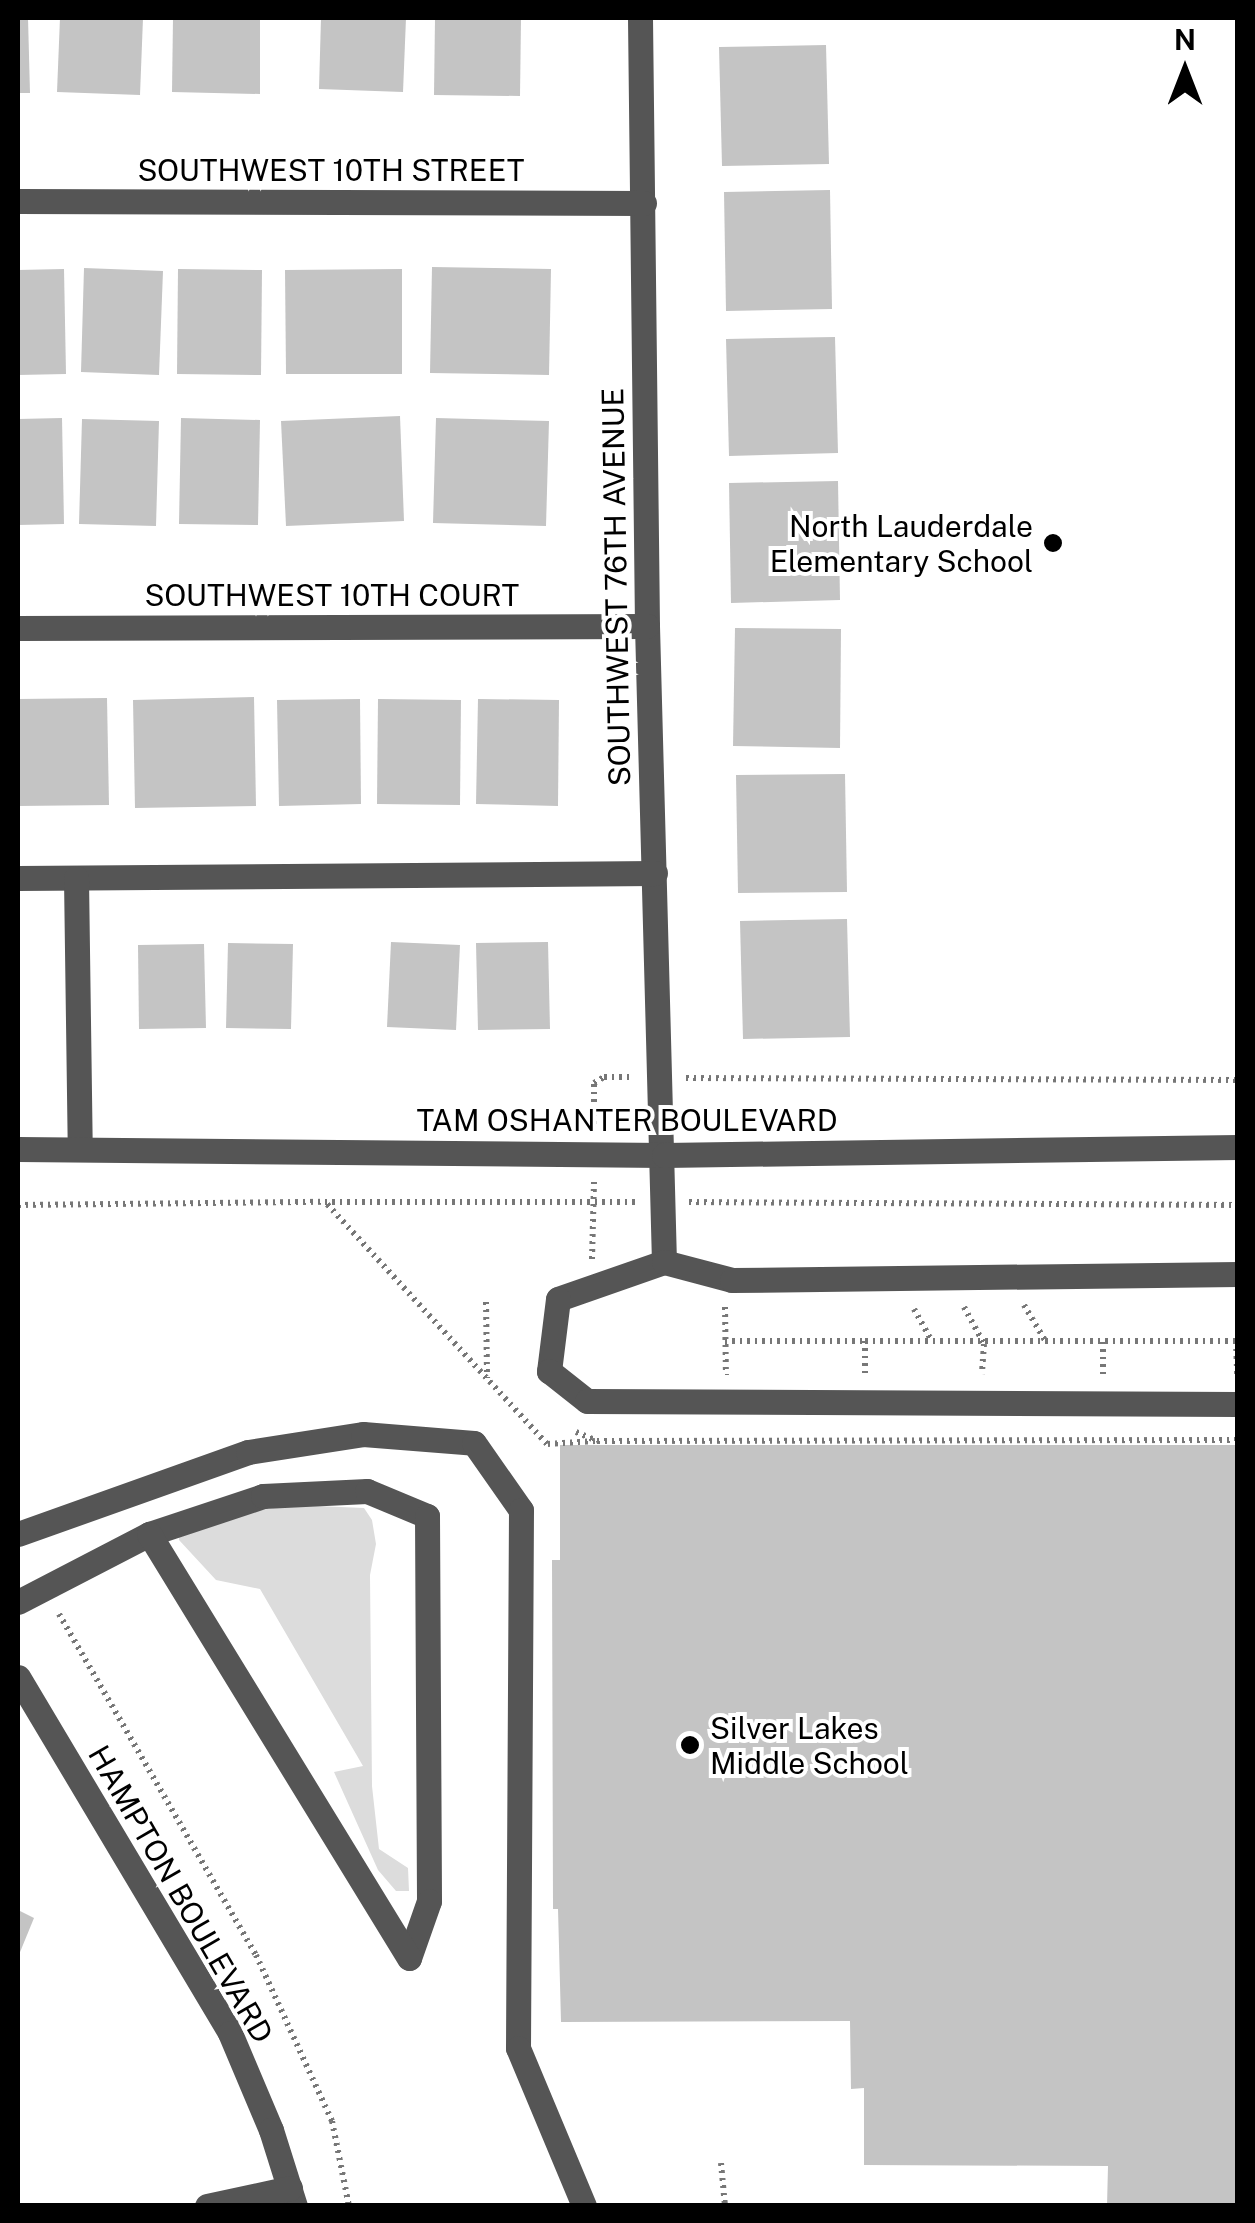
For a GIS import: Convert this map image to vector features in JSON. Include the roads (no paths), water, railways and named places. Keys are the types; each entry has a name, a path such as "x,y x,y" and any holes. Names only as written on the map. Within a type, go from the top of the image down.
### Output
{"street":[{"name":"SOUTHWEST 76TH AVENUE","path":"640,18 647,626 664,1262"},
{"name":"SOUTHWEST 10TH STREET","path":"18,201 644,203"},
{"name":"SOUTHWEST 10TH COURT","path":"18,628 647,626"},
{"path":"18,878 655,874"},
{"path":"76,878 80,1150"},
{"name":"TAM OSHANTER BOULEVARD","path":"18,1149 664,1155 1238,1148"},
{"path":"1238,1274 725,1278 664,1262 558,1299 548,1371 587,1401 1238,1404"},
{"path":"18,1534 248,1452 363,1434 474,1443 521,1510 518,2048 584,2206"},
{"path":"18,1602 150,1534 263,1496 368,1491 427,1516 429,1901 409,1958 150,1534"},
{"name":"HAMPTON BOULEVARD","path":"18,1677 230,2033 292,2197"},
{"path":"208,2206 292,2197"}],"place":[{"name":"North Lauderdale Elementary School","path":"1053,543"},
{"name":"Silver Lakes Middle School","path":"690,1745"}]}
